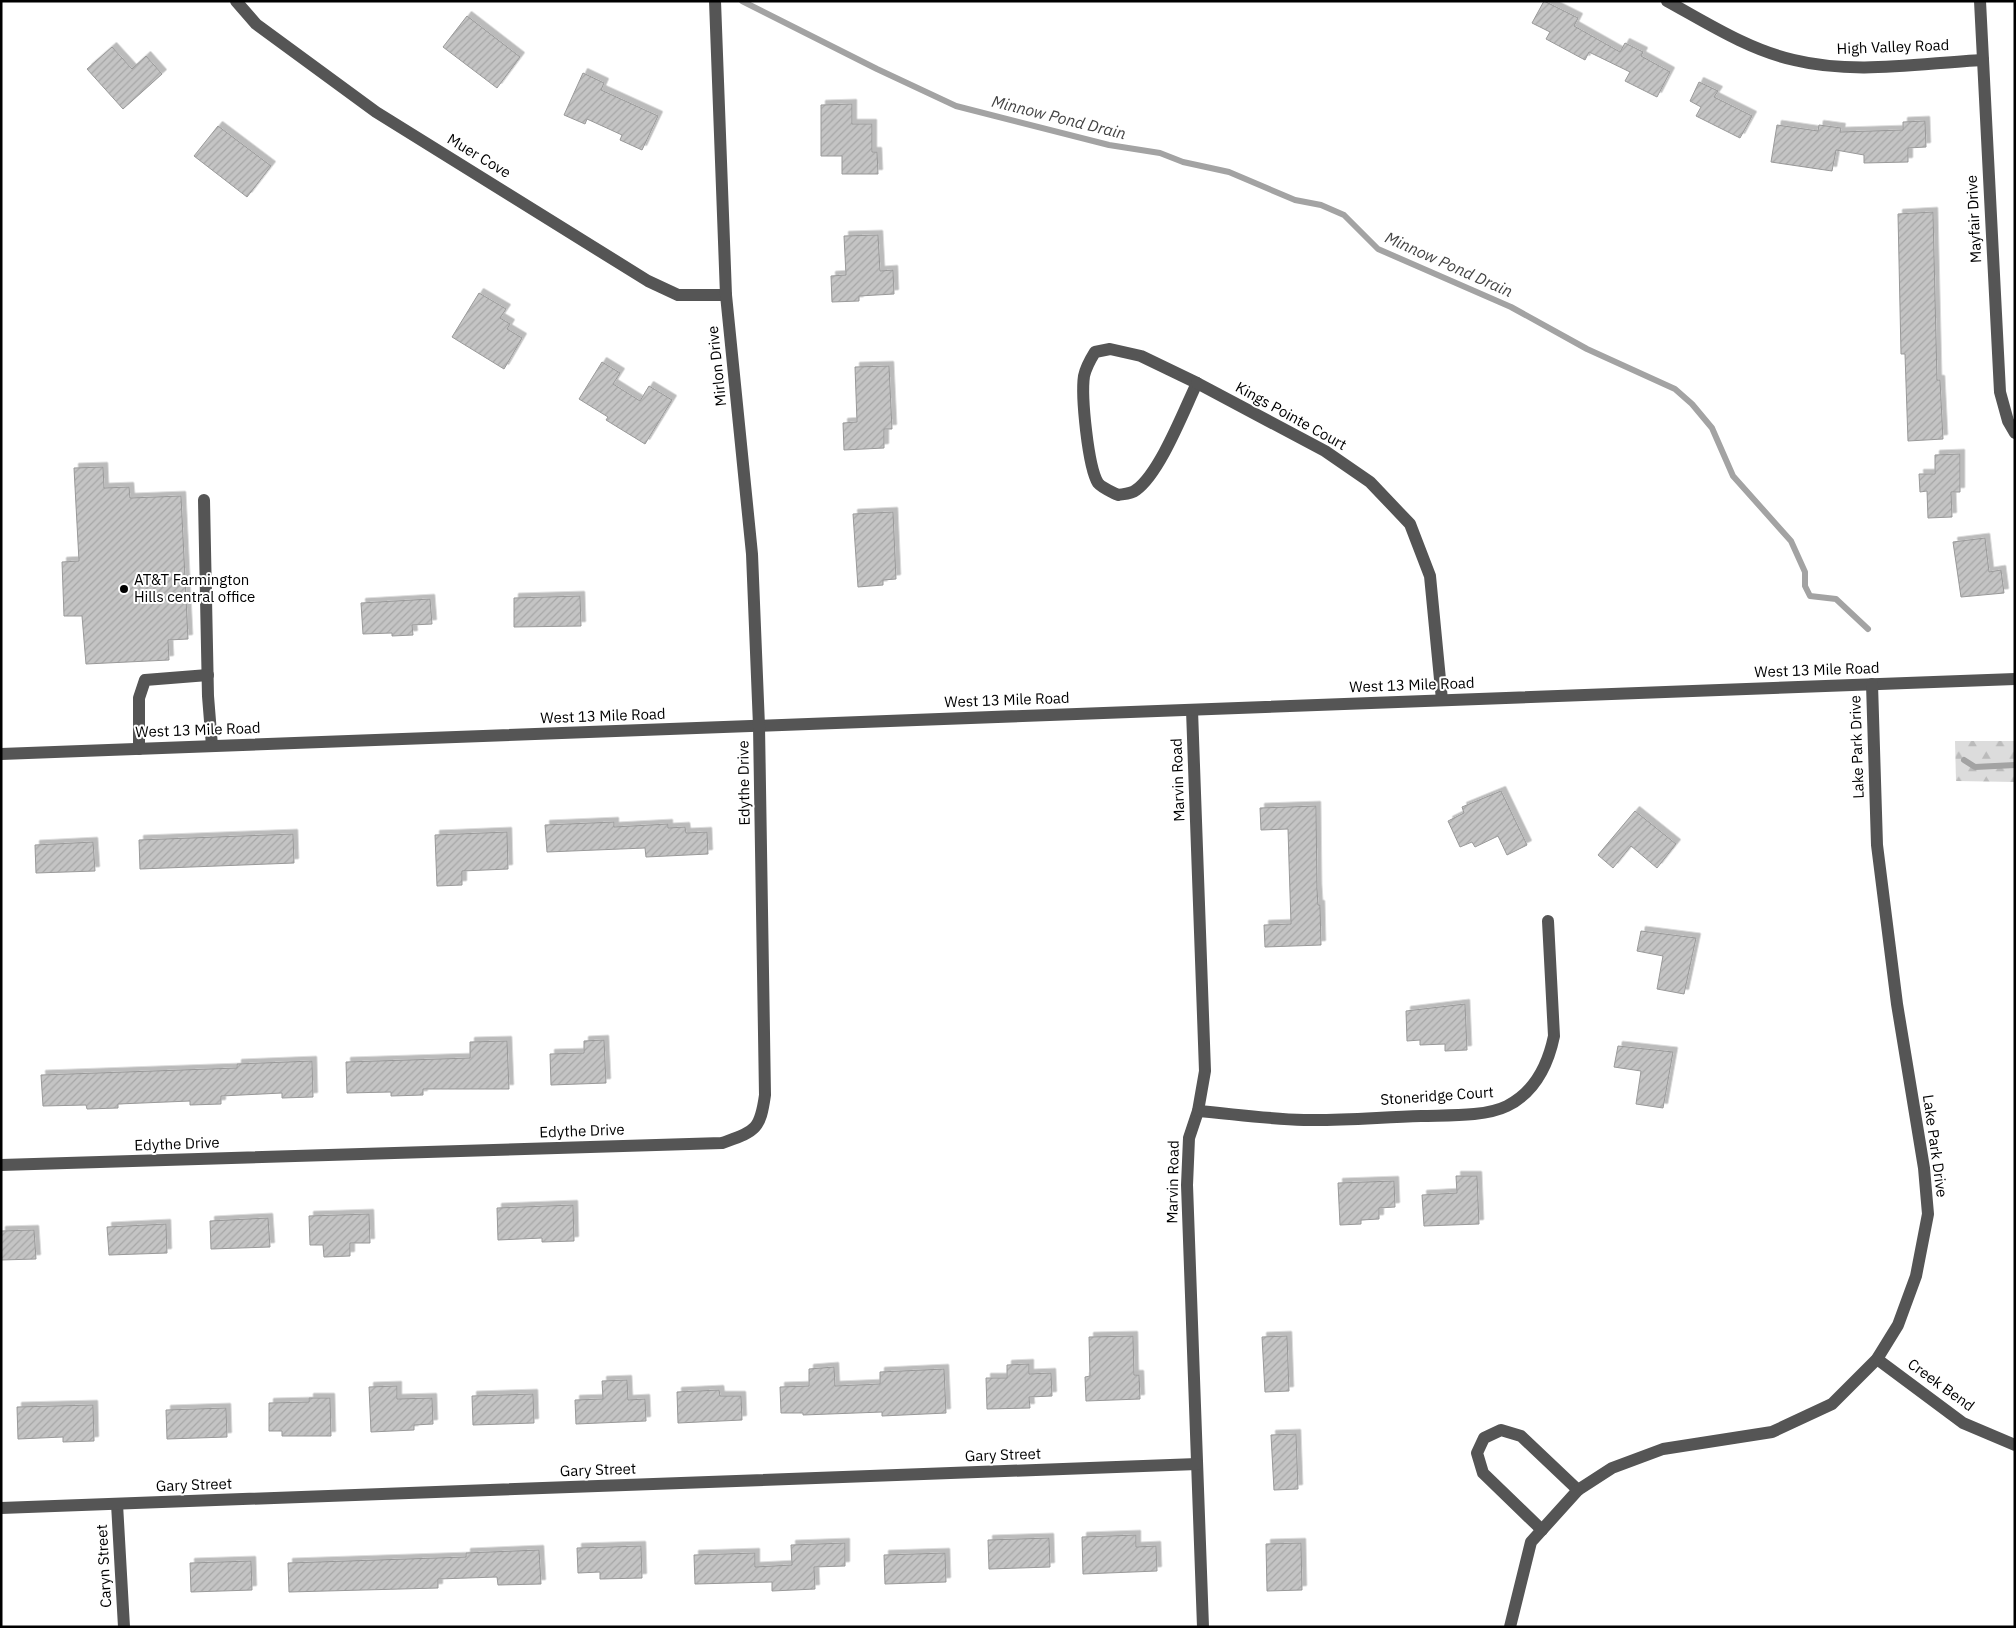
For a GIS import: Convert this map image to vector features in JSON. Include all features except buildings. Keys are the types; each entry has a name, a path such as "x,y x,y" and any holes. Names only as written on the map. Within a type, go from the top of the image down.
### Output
{"street":[{"name":"Muer Cove","path":"236,1 256,24 376,112 648,281 678,295 726,295"},
{"name":"Mirlon Drive","path":"714,1 726,295 752,554 759,726"},
{"name":"High Valley Road","path":"1667,1 1748,44 1793,60 1845,68 1983,60"},
{"name":"Mayfair Drive","path":"1980,1 2000,392 2008,421 2015,433"},
{"name":"Kings Pointe Court","path":"1197,383 1176,428 1148,478 1135,492 1118,495 1099,484 1092,471 1087,431 1084,379 1087,365 1095,352 1110,349 1126,351 1197,383 1325,451 1370,482 1410,524 1430,576 1442,700"},
{"path":"204,500 208,675 212,746"},
{"path":"139,749 139,698 145,680 208,675"},
{"name":"West 13 Mile Road","path":"1,754 2015,679"},
{"name":"Lake Park Drive","path":"1510,1627 1532,1542 1578,1490 1612,1468 1663,1449 1772,1432 1832,1404 1877,1359 1898,1325 1916,1276 1928,1214 1924,1168 1897,1004 1877,845 1872,684"},
{"name":"Marvin Road","path":"1192,710 1205,1072 1198,1111 1189,1138 1187,1185 1203,1627"},
{"name":"Edythe Drive","path":"1,1165 722,1143 751,1132 762,1118 765,1095 759,726"},
{"name":"Stoneridge Court","path":"1198,1111 1304,1120 1448,1115 1496,1110 1507,1106 1525,1094 1538,1078 1550,1054 1554,1036 1548,921"},
{"name":"Creek Bend","path":"1877,1359 1962,1423 2015,1445"},
{"path":"1542,1530 1483,1473 1477,1453 1484,1438 1501,1430 1521,1436 1578,1490"},
{"name":"Gary Street","path":"1,1508 1197,1464"},
{"name":"Caryn Street","path":"117,1504 124,1627"}],"green space":[{"path":"1955,741 2015,741 2015,782 1956,781"}],"waterway":[{"name":"Minnow Pond Drain","path":"742,1 877,69 956,106 1109,145 1160,153 1183,162 1229,172 1295,200 1321,205 1344,215 1378,249 1511,307 1587,349 1675,389 1692,404 1712,428 1733,476 1791,541 1805,572 1805,586 1810,596 1836,599 1868,629"},
{"name":"Minnow Pond Drain","path":"1964,760 1975,767 2015,765"}],"place":[{"name":"AT&T Farmington Hills central office","path":"124,589"}]}
